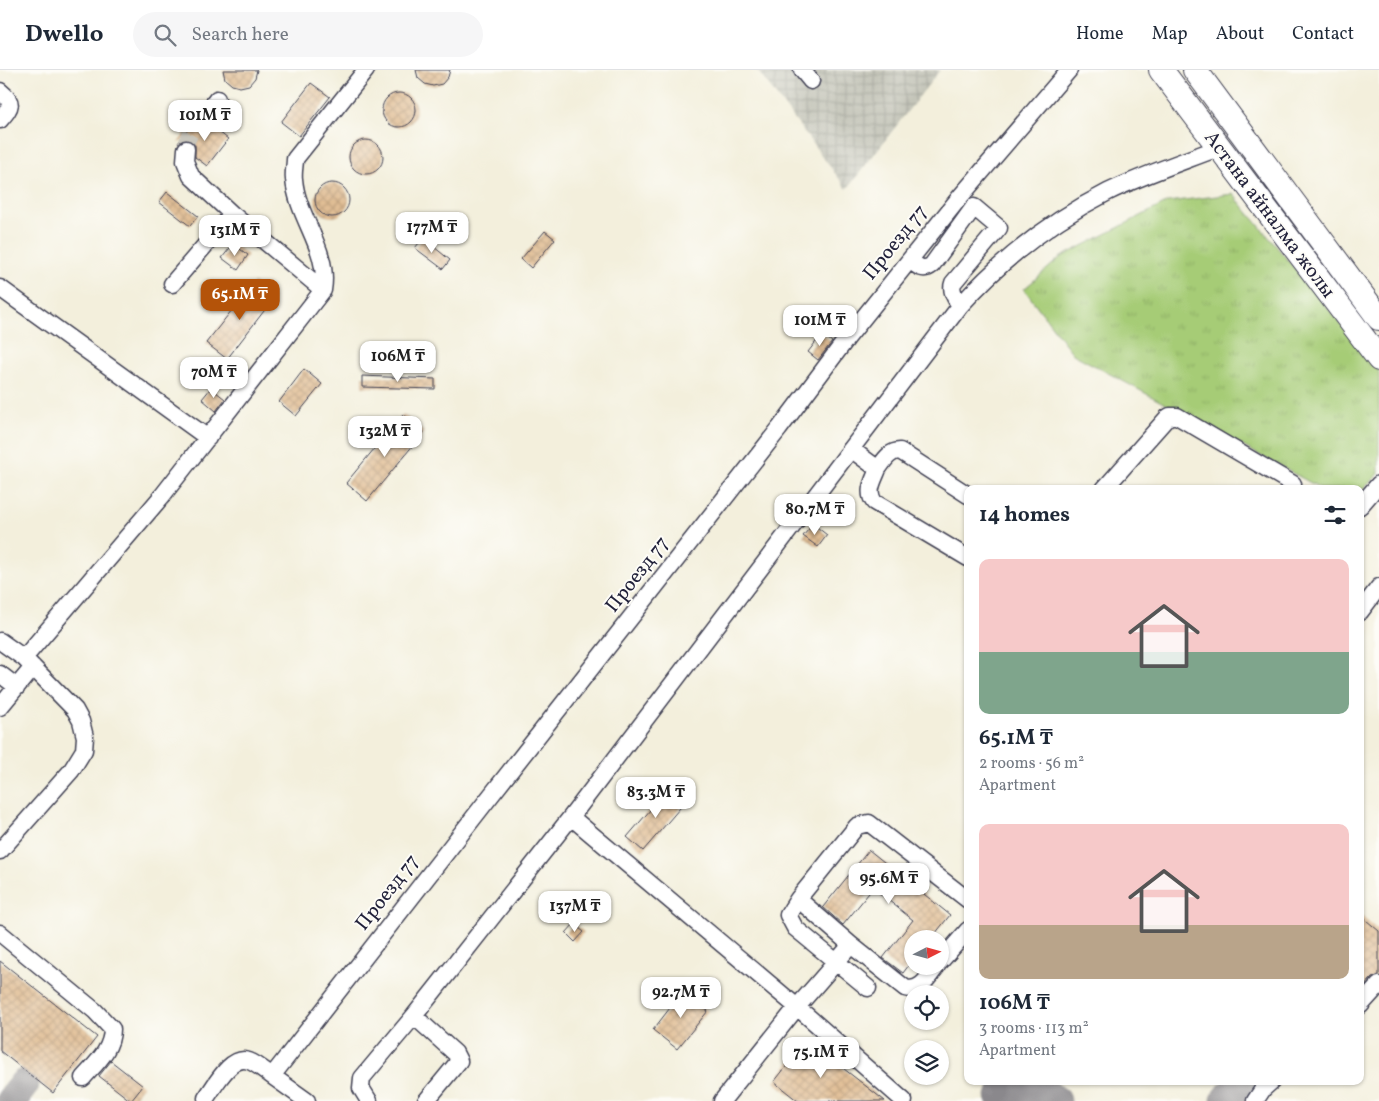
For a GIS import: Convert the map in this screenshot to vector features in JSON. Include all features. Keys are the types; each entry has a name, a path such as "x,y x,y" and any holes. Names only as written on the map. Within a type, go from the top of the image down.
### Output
{"highway":[{"name":"Астана айналма жолы","path":"1161,70 1379,359"},
{"name":"Астана айналма жолы","path":"1194,70 1379,318"}],"lane":[{"path":"0,707 17,687 29,662 324,290 323,262 293,178 295,159 366,70"},
{"name":"Проезд 77","path":"272,1076 779,430 848,337 960,197 1069,70"},
{"path":"0,91 10,100 9,109 0,120"},
{"path":"202,119 217,99"},
{"path":"369,1101 361,1088 362,1078 414,1016 571,817 960,306 977,287 1020,247 1073,211 1110,191 1218,148"},
{"path":"186,149 185,161 191,176 232,214 324,290"},
{"path":"960,197 1020,247"},
{"path":"910,260 921,268 929,268 974,207"},
{"path":"172,284 232,214"},
{"path":"960,306 953,291 953,283 999,228"},
{"path":"0,288 208,438"},
{"path":"1108,485 1167,418 1173,416 1177,416 1293,484"},
{"path":"851,448 878,469"},
{"path":"964,492 900,451 889,454 878,469 870,487 871,498 874,502 964,556"},
{"path":"1364,501 1379,484"},
{"path":"1364,607 1379,587"},
{"path":"0,641 29,662 75,710 82,721 85,737 84,750 71,771 0,851"},
{"path":"0,674 17,687"},
{"path":"571,817 797,1007 904,1101"},
{"path":"868,988 795,928 788,915 857,826 870,824 964,897"},
{"path":"798,900 905,988 909,990 920,987 930,975"},
{"path":"0,933 95,1011 112,1029 112,1039 108,1049 83,1078"},
{"path":"949,952 964,935"},
{"path":"722,1101 797,1007 851,945"},
{"path":"1364,1002 1379,985"},
{"path":"414,1016 455,1052 459,1061 426,1101"},
{"path":"206,1098 230,1065 239,1060 248,1061 307,1101"},
{"path":"1255,1101 1268,1085"}],"shaded area":[{"path":"755,70 940,70 847,189 760,74"}],"green space":[{"path":"1233,194 1374,364 1379,372 1379,474 1364,488 1364,485 1315,485 1073,354 1024,289 1061,257 1168,202"}],"building":[{"path":"223,70 257,70 255,78 249,85 240,87 232,85 225,79"},
{"path":"416,70 450,70 448,77 442,84 433,86 425,84 418,78"},
{"path":"311,83 330,97 299,136 281,122"},
{"path":"399,93 411,98 416,110 411,122 399,127 387,122 382,110 387,98"},
{"path":"193,123 201,129 210,125 228,139 207,166 195,157 195,145 192,141 186,139 178,143"},
{"path":"366,140 373,141 378,145 382,150 382,164 378,169 373,173 366,174 359,173 354,169 350,164 349,157 350,150 354,145 359,141"},
{"path":"332,183 339,184 344,188 348,193 348,207 344,212 339,216 332,217 325,216 320,212 316,207 315,200 316,193 320,188 325,184"},
{"path":"167,192 198,216 190,226 159,202"},
{"path":"545,231 555,239 531,268 521,259"},
{"path":"423,238 450,260 443,269 415,248"},
{"path":"233,244 248,255 238,270 222,258"},
{"path":"254,282 274,298 227,359 206,343"},
{"path":"822,334 832,342 818,360 808,352"},
{"path":"304,369 322,384 296,416 279,402"},
{"path":"362,376 435,379 435,389 362,387"},
{"path":"211,388 225,399 216,411 202,399"},
{"path":"403,414 424,432 367,501 346,483"},
{"path":"813,524 827,535 818,547 803,536"},
{"path":"670,787 686,801 643,851 627,837"},
{"path":"869,850 950,915 938,930 905,930 913,920 873,888 843,925 823,907"},
{"path":"1364,918 1379,931 1379,975 1372,978 1364,987"},
{"path":"574,924 584,932 575,942 566,933"},
{"path":"904,931 903,973 883,958"},
{"path":"0,961 97,1037 53,1093 0,1051"},
{"path":"683,991 688,995 691,992 702,1001 699,1004 708,1011 677,1049 653,1030"},
{"path":"807,1040 885,1101 798,1101 774,1082"},
{"path":"111,1061 143,1086 131,1101 99,1076"}],"taxiway":[{"path":"11,1101 24,1084"},
{"path":"1226,1101 1239,1085"},
{"path":"1001,1097 1016,1090 1029,1089 1042,1092 1056,1101"}],"tunnel":[{"path":"186,149 189,136 202,119"}]}
